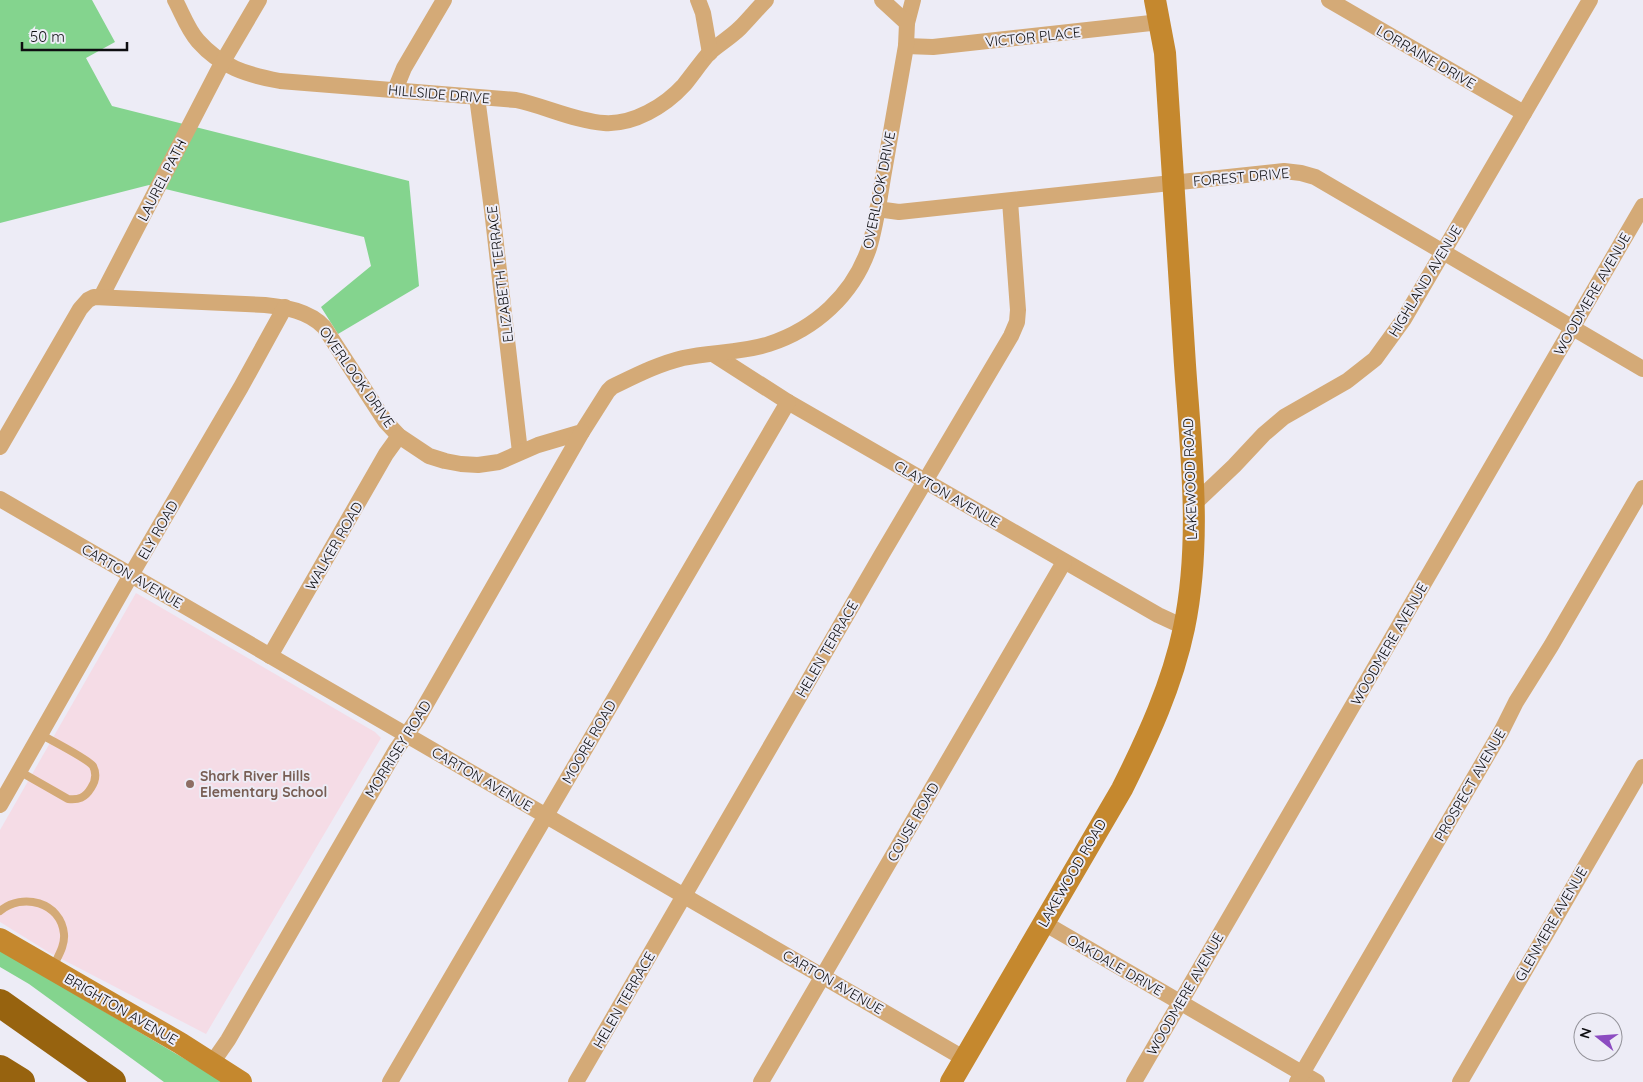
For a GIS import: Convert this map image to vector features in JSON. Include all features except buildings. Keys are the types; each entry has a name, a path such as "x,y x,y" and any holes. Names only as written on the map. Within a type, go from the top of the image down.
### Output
{"highway":[{"path":"0,1003 112,1082"},
{"path":"0,1069 21,1082"}],"street":[{"name":"HILLSIDE DRIVE","path":"175,0 198,40 222,62 248,75 280,81 477,97 532,104 591,122 612,123 628,120 652,110 670,99 710,53 739,28 766,0"},
{"name":"LAUREL PATH","path":"102,297 222,62 259,0"},
{"path":"395,90 404,68 444,0"},
{"path":"698,0 703,13 710,53"},
{"path":"882,0 907,23"},
{"name":"OVERLOOK DRIVE","path":"102,297 285,307 299,312 324,327 385,421 398,436 429,456 445,461 478,465 499,462 520,452 582,432 612,387 647,370 683,358 767,345 789,336 812,324 831,308 849,288 862,265 869,247 906,46 907,23 913,0"},
{"name":"LAKEWOOD ROAD","path":"951,1082 1122,789 1146,741 1162,702 1184,628 1190,582 1194,504 1165,53 1155,0"},
{"name":"LORRAINE DRIVE","path":"1329,0 1524,114"},
{"name":"HIGHLAND AVENUE","path":"1194,504 1264,434 1284,417 1347,381 1375,359 1404,319 1590,0"},
{"name":"VICTOR PLACE","path":"906,46 933,48 1160,22"},
{"name":"ELIZABETH TERRACE","path":"477,97 520,452"},
{"name":"FOREST DRIVE","path":"877,209 899,212 1284,171 1301,173 1316,177 1643,369"},
{"name":"HELEN TERRACE","path":"576,1082 1012,336 1017,322 1018,310 1010,201"},
{"name":"WOODMERE AVENUE","path":"1134,1082 1643,206"},
{"path":"0,447 80,309 88,300 102,297"},
{"name":"ELY ROAD","path":"0,805 131,575 242,387 285,307"},
{"name":"CLAYTON AVENUE","path":"713,354 788,402 1064,562 1184,628"},
{"name":"MOORE ROAD","path":"390,1082 788,402"},
{"name":"MORRISEY ROAD","path":"212,1063 228,1040 396,750 423,709 556,482 582,432"},
{"name":"WALKER ROAD","path":"270,656 398,436"},
{"name":"PROSPECT AVENUE","path":"1300,1078 1497,739 1516,702 1551,646 1643,488"},
{"name":"CARTON AVENUE","path":"0,499 965,1058"},
{"name":"COUSE ROAD","path":"761,1082 1064,562"},
{"name":"GLENMERE AVENUE","path":"1460,1082 1643,767"},
{"name":"OAKDALE DRIVE","path":"1044,923 1181,1002 1300,1078 1317,1082"},
{"name":"BRIGHTON AVENUE","path":"0,939 212,1063 241,1082"}],"lane":[{"path":"19,771 68,799 76,800 84,797 92,786 95,774 90,764 40,734"},
{"path":"0,911 10,904 20,901 32,901 44,905 53,911 62,927 64,944 52,969"}],"shaded area":[{"name":"Shark River Hills Elementary School","path":"136,593 375,732 381,738 206,1034 50,953 0,922 0,830"}],"green space":[{"path":"0,0 92,0 115,42 86,58 112,106 409,181 419,286 338,334 321,307 371,266 364,237 149,185 0,223"},
{"path":"0,950 224,1082 164,1082 29,984 0,967"}],"place":[{"name":"Shark River Hills Elementary School","path":"190,784"}]}
